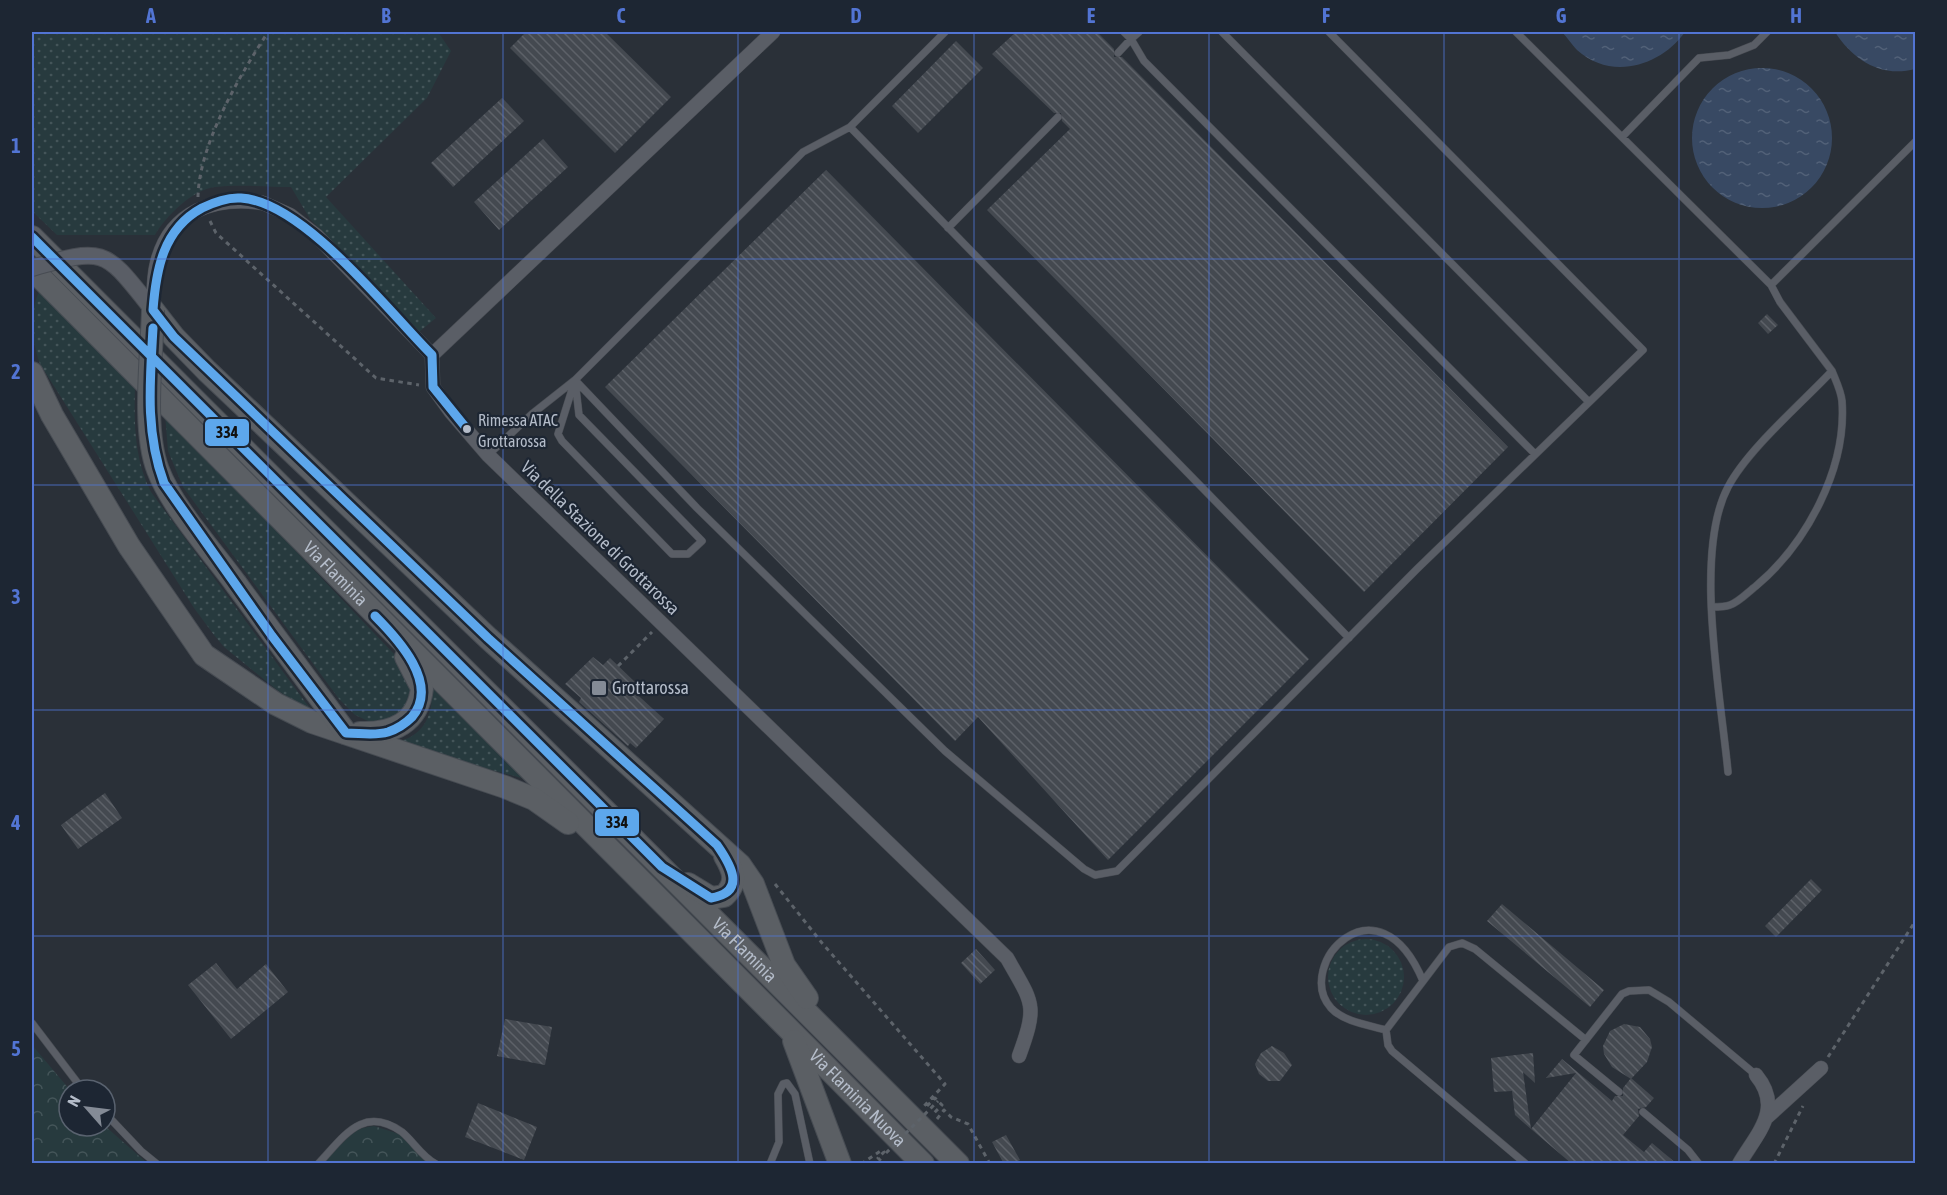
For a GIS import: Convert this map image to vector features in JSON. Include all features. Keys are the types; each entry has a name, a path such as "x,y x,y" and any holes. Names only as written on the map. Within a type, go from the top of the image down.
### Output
{"highway":[{"name":"Via Flaminia","path":"32,237 846,1053"},
{"name":"Via Flaminia","path":"32,268 387,628 636,874 792,1034"},
{"path":"153,310 192,356 420,574 746,872 784,965 846,1053"},
{"path":"153,310 150,418 157,467 170,493 346,733"},
{"path":"32,373 52,416 129,546 204,655 276,704 312,722 523,794 544,806 636,874"},
{"path":"346,733 376,734 396,729 411,717 420,704 420,681 387,628"},
{"path":"662,867 704,894 717,899 724,896 734,884 734,875 717,844"},
{"path":"792,1034 840,1164"},
{"name":"Via Flaminia Nuova","path":"792,1034 923,1164"},
{"name":"Via Flaminia Nuova","path":"846,1053 958,1164"}],"street":[{"path":"432,355 773,32"},
{"path":"153,310 155,275 160,255 184,220 196,211 219,201 241,200 263,203 303,224 432,355 433,387"},
{"path":"32,268 87,254 102,257 122,272 153,310"},
{"name":"Via della Stazione di Grottarossa","path":"433,387 451,412 488,454 1008,958 1032,1002 1029,1028 1019,1056"},
{"path":"1739,1164 1766,1118 1821,1068"},
{"path":"1756,1075 1769,1096 1766,1118"}],"lane":[{"path":"488,454 575,380 803,152 850,127 945,32"},
{"path":"1124,32 1144,61 1535,454"},
{"path":"1118,53 1139,32"},
{"path":"1222,32 1589,402"},
{"path":"575,380 697,508 945,751 1071,859 1095,875 1117,871 1349,638 1643,350 1329,32"},
{"path":"1516,32 1771,285 1780,302 1832,371 1842,400 1837,451 1808,524 1794,546 1765,578 1730,605 1712,607"},
{"path":"1622,137 1699,58 1729,55 1754,45 1767,32"},
{"path":"948,228 1058,117"},
{"path":"850,127 1349,638"},
{"path":"1771,285 1916,141"},
{"path":"1728,772 1712,607 1713,534 1728,488 1739,470 1832,371"},
{"path":"575,380 579,415 702,541 688,554 672,554 562,441 558,434 575,380"},
{"path":"1386,1030 1343,1017 1330,1007 1323,991 1322,978 1326,961 1339,942 1355,931 1371,930 1386,935 1402,945 1414,959 1423,981"},
{"path":"1526,1164 1392,1051 1388,1045 1386,1030 1449,948 1462,943 1475,949 1586,1040"},
{"path":"1619,1092 1574,1055 1622,994 1629,991 1648,990 1669,1002 1756,1075"},
{"path":"32,1023 74,1078"},
{"path":"770,1164 780,1136 778,1091 783,1084 787,1083 795,1094 810,1164"},
{"path":"1643,1112 1688,1150 1699,1164"},
{"path":"318,1164 345,1134 364,1122 382,1123 402,1132 436,1164"},
{"path":"117,1125 157,1164"}],"path":[{"path":"202,207 198,198 198,185 216,125 247,63 268,32"},
{"path":"207,215 216,233 376,378 433,387"},
{"path":"618,666 646,638"},
{"path":"772,880 822,943 945,1084 929,1101"},
{"path":"1821,1068 1916,920"},
{"path":"924,1108 935,1098 942,1105 932,1115"},
{"path":"1774,1164 1806,1100"},
{"path":"861,1164 884,1152 938,1101"},
{"path":"936,1120 944,1110 951,1117 968,1124 990,1164"},
{"path":"884,1152 880,1159 884,1164 893,1154"}],"green space":[{"path":"32,32 438,32 451,51 427,98 326,197 436,318 419,332 310,219 291,187 234,186 207,189 180,205 155,235 57,235 32,211"},
{"path":"40,290 135,386 135,427 138,453 151,492 314,714 277,690 224,647 194,608 40,364 32,327 34,308"},
{"path":"165,414 395,655 412,678 411,704 379,726 355,715 339,699 183,487 168,451"},
{"path":"430,680 525,779 390,742 412,736 425,722 431,703"},
{"path":"1366,939 1380,942 1393,950 1401,963 1404,977 1401,991 1393,1004 1380,1012 1366,1015 1352,1012 1339,1004 1331,991 1328,977 1331,963 1339,950 1352,942"},
{"path":"32,1045 60,1078 57,1078 57,1138 117,1137 147,1163 32,1163"},
{"path":"374,1126 399,1134 428,1163 321,1164 357,1129"}],"water":[{"path":"1562,32 1685,32 1663,54 1649,61 1620,67 1590,60 1577,50"},
{"path":"1835,32 1915,32 1915,69 1891,71 1879,69 1850,51"},
{"path":"1762,68 1789,73 1812,88 1827,111 1832,138 1827,165 1812,188 1789,203 1762,208 1735,203 1712,188 1697,165 1692,138 1697,111 1712,88 1735,73"}],"building":[{"path":"526,32 605,32 671,97 615,153 510,48"},
{"path":"1016,32 1097,32 1114,49 1114,57 1122,57 1508,447 1364,592 987,210 1070,129 1062,121 1061,113 1054,113 992,54"},
{"path":"956,41 983,68 918,133 892,106"},
{"path":"502,98 524,121 453,187 431,163"},
{"path":"543,139 568,167 499,230 474,202"},
{"path":"826,170 1309,659 1108,860 978,717 955,741 605,387"},
{"path":"1767,314 1778,325 1768,334 1758,323"},
{"path":"593,657 603,665 610,658 635,682 630,688 664,719 636,748 630,743 628,746 579,702 581,698 565,684"},
{"path":"105,793 122,818 78,849 61,825"},
{"path":"1811,879 1822,890 1776,937 1765,926"},
{"path":"1502,904 1604,990 1590,1007 1487,921"},
{"path":"976,949 995,970 980,984 961,963"},
{"path":"216,963 237,989 266,964 288,992 231,1039 188,985"},
{"path":"505,1019 552,1027 545,1065 497,1056"},
{"path":"1624,1024 1640,1027 1650,1039 1652,1047 1647,1062 1631,1079 1612,1067 1604,1054 1603,1046 1610,1031"},
{"path":"1272,1046 1284,1053 1292,1065 1280,1081 1268,1081 1259,1074 1255,1064 1261,1053"},
{"path":"1533,1053 1535,1083 1523,1072 1531,1129 1515,1115 1512,1091 1494,1092 1491,1058"},
{"path":"1562,1059 1612,1101 1615,1096 1623,1096 1623,1088 1631,1078 1654,1098 1646,1107 1638,1109 1639,1116 1623,1135 1644,1152 1652,1143 1677,1164 1572,1164 1531,1129 1576,1073 1546,1078"},
{"path":"478,1103 537,1127 524,1160 465,1137"},
{"path":"1006,1135 1020,1160 1013,1164 1004,1164 992,1142"}],"transit line":[{"name":"334","path":"32,237 662,867 711,898 722,895 729,890 733,877 717,845 488,638 174,337 153,310 156,280 164,252 178,227 202,208 221,200 236,198 265,204 291,218 318,238 369,287 432,355"},
{"name":"334","path":"153,328 151,426 164,483 272,636 346,733 378,734 391,731 412,717 419,704 421,691 419,677 413,663 404,649 375,616"},
{"name":"334","path":"432,355 433,387 467,429"}],"place":[{"name":"Rimessa ATAC Grottarossa","path":"467,429"},
{"name":"Grottarossa","path":"599,688"}]}
